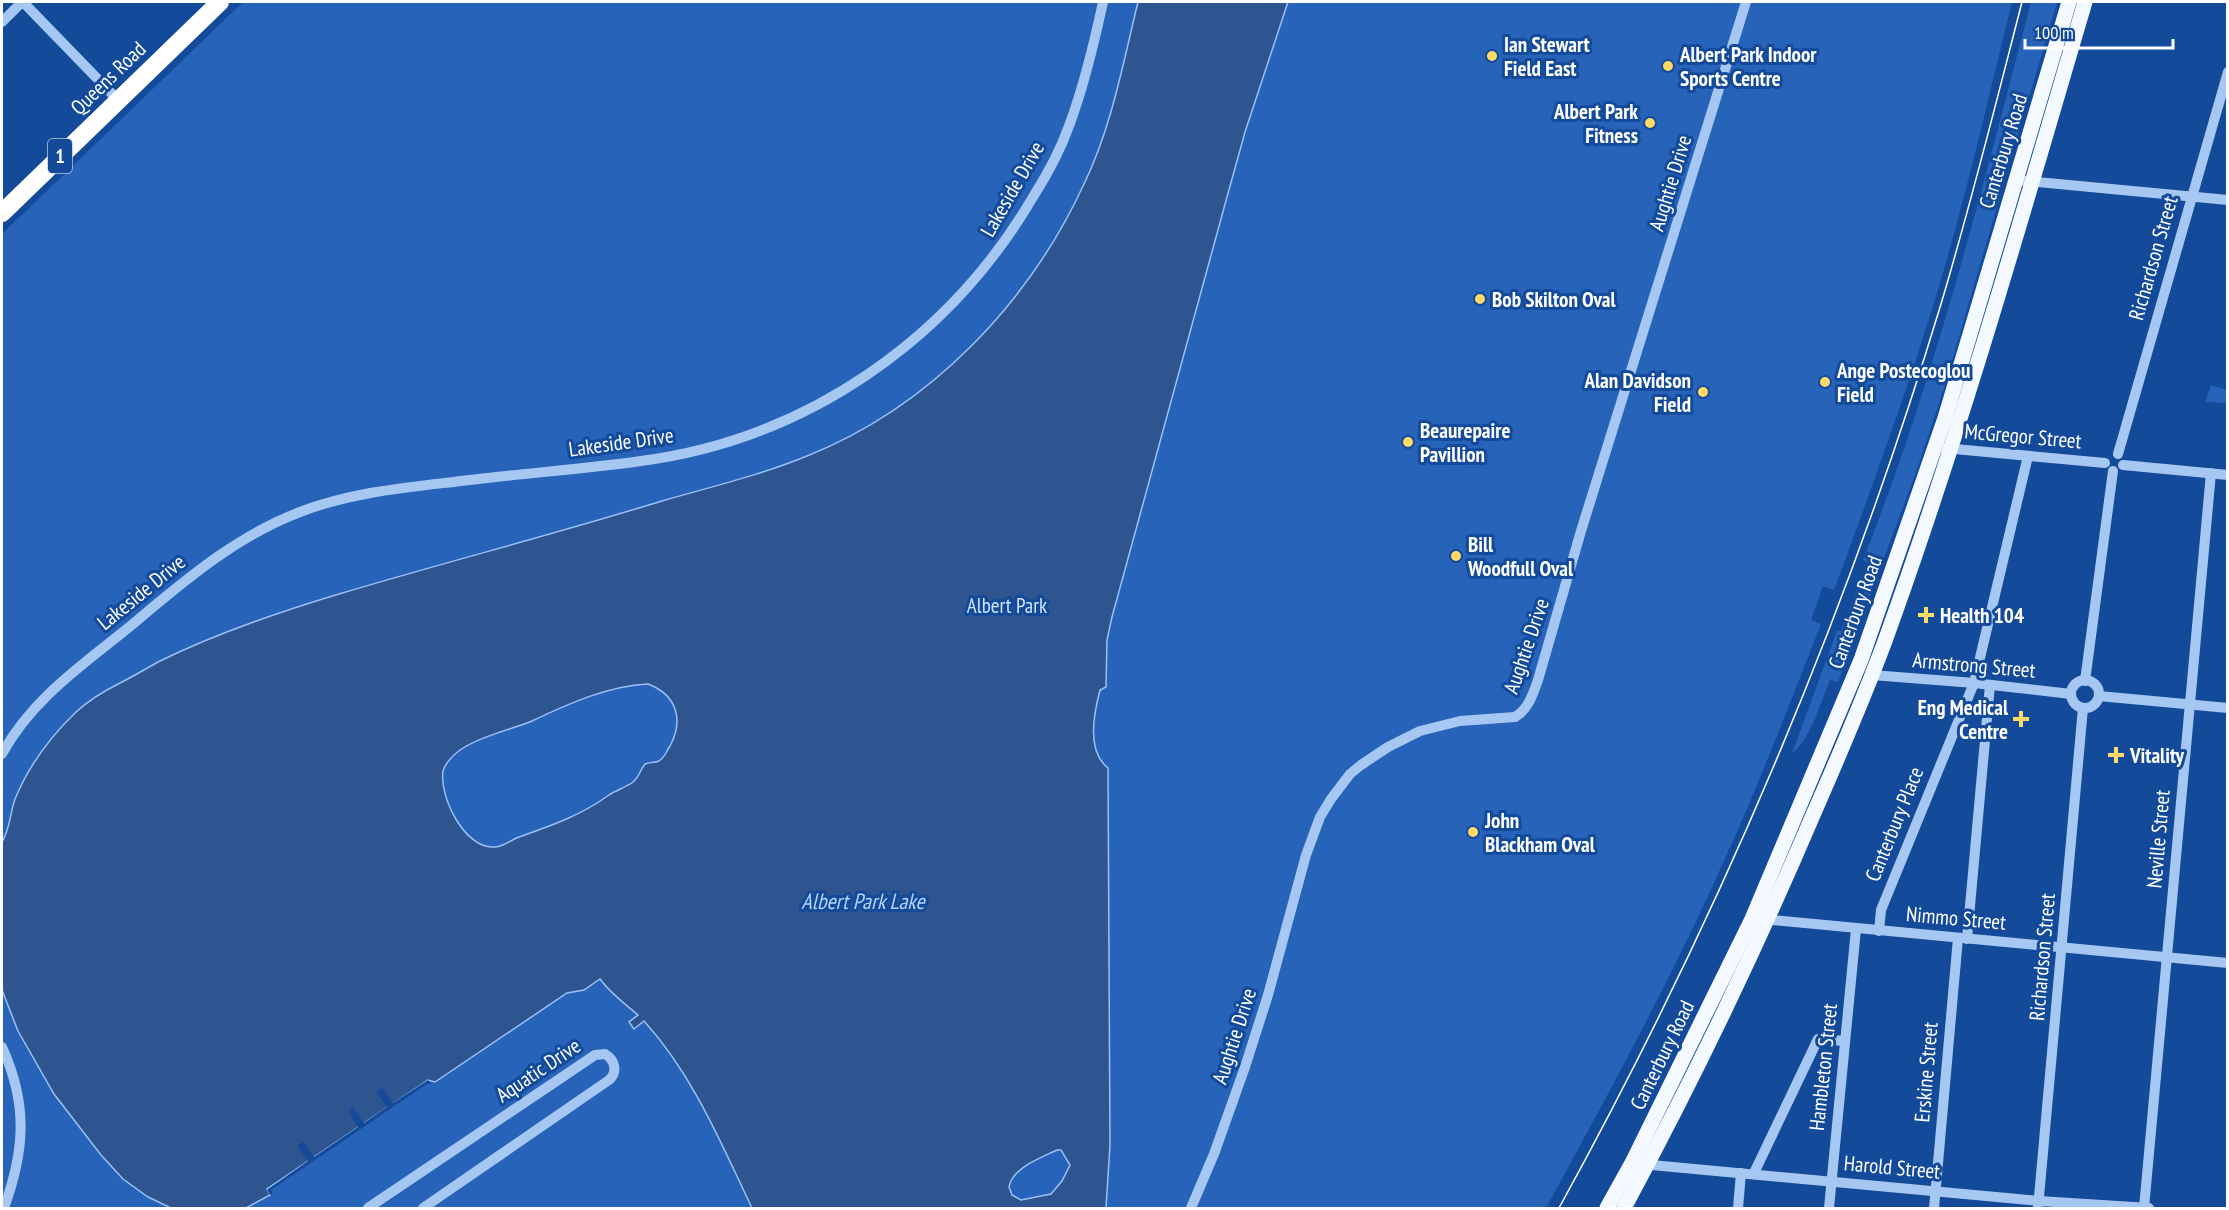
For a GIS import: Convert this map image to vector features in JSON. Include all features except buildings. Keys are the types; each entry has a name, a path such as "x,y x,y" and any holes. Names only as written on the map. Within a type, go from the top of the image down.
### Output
{"highway":[{"name":"Queens Road","path":"2,213 220,2"}],"main road":[{"name":"Canterbury Road","path":"2024,181 2069,2"},
{"name":"Canterbury Road","path":"1624,1209 1768,920 1872,675 2024,181 2085,2"},
{"name":"Canterbury Road","path":"1607,1209 1752,919 1861,660 1943,448"}],"street":[{"path":"2,22 23,2 118,100"},
{"name":"Lakeside Drive","path":"2,754 8,742 34,708 60,682 209,561 253,533 285,518 315,506 375,492 645,460 731,442 785,422 823,403 867,376 920,336 953,304 987,266 1023,215 1068,129 1086,73 1103,2"},
{"name":"Aughtie Drive","path":"1191,1209 1214,1154 1245,1067 1314,829 1330,799 1355,770 1401,739 1450,723 1513,718 1521,714 1529,702 1746,2"},
{"name":"Richardson Street","path":"2120,459 2191,196 2228,72"},
{"path":"2024,181 2228,200"},
{"name":"McGregor Street","path":"1943,448 2109,467"},
{"name":"Canterbury Place","path":"1878,931 1881,910 1974,683 2028,456"},
{"path":"2085,681 2109,456 2211,473 2227,472"},
{"path":"2109,467 2118,470 2120,459"},
{"name":"Neville Street","path":"2144,1208 2211,473"},
{"name":"Armstrong Street","path":"1872,675 2072,694"},
{"path":"2090,681 2097,687 2099,696 2095,704 2083,708 2076,705 2072,694 2077,683 2090,681"},
{"name":"Erskine Street","path":"1934,1209 1990,685"},
{"path":"2099,696 2228,708"},
{"name":"Richardson Street","path":"2039,1205 2083,708"},
{"name":"Nimmo Street","path":"1752,919 2228,963"},
{"name":"Hambleton Street","path":"1829,1209 1856,928"},
{"path":"1754,1173 1818,1039 1845,1041"},
{"path":"2,1047 15,1084 21,1125 17,1169 4,1209"},
{"name":"Aquatic Drive","path":"368,1209 595,1055 605,1054 610,1058 615,1069 614,1075 609,1080 423,1209"},
{"name":"Harold Street","path":"1632,1163 1936,1190 2039,1205 2149,1209"},
{"path":"1738,1209 1741,1173"}],"green space":[{"name":"Albert Park","path":"243,2 2012,2 1965,192 1933,306 1910,378 1834,590 1823,586 1811,620 1821,624 1753,795 1686,943 1546,1208 2,1208 2,234"},
{"path":"2031,2 2057,2 1944,388 1919,464 1838,682 1830,680 1804,740 1792,753 1837,631 1841,631 1867,562 1863,560 1913,423 1956,283"},
{"path":"2211,385 2227,390 2227,403 2205,402"}],"water":[{"name":"Albert Park Lake","path":"1138,2 1288,2 1245,132 1112,617 1107,640 1106,687 1100,690 1094,720 1094,742 1101,761 1108,768 1110,1145 1106,1208 752,1208 705,1110 677,1064 644,1021 634,1029 629,1022 638,1015 613,994 600,979 584,990 567,993 435,1082 428,1080 267,1189 270,1195 246,1208 171,1208 148,1197 123,1179 101,1155 54,1094 18,1031 2,990 2,842 7,832 15,799 34,763 57,731 81,708 102,693 160,661 226,632 339,594 772,469 852,435 894,410 934,380 971,346 1005,309 1035,270 1061,228 1084,184 1102,140 1116,94","holes":["648,684 666,695 671,702 675,709 677,727 664,756 659,761 645,764 633,782 577,814 501,846 483,845 473,840 464,831 450,807 443,782 444,768 460,750 479,740 588,697 618,688","1061,1150 1070,1165 1062,1181 1051,1194 1021,1200 1012,1195 1009,1187 1016,1174 1028,1164"]}],"pier":[{"path":"428,1080 431,1084 427,1084 271,1190 273,1193 270,1195 267,1190 308,1161 297,1146 303,1142 314,1157 358,1127 348,1111 353,1107 364,1123 387,1107 376,1092 382,1088 393,1103"}],"tram line":[{"path":"1559,1208 1672,990 1774,766 1820,652 1904,421 1941,304 2022,2"}],"place":[{"name":"Ian Stewart Field East","path":"1492,56"},
{"name":"Albert Park Indoor Sports Centre","path":"1668,66"},
{"name":"Albert Park Fitness","path":"1650,123"},
{"name":"Bob Skilton Oval","path":"1480,299"},
{"name":"Ange Postecoglou Field","path":"1825,382"},
{"name":"Alan Davidson Field","path":"1703,392"},
{"name":"Beaurepaire Pavillion","path":"1408,442"},
{"name":"Bill Woodfull Oval","path":"1456,556"},
{"name":"Health 104","path":"1926,615"},
{"name":"Eng Medical Centre","path":"2021,719"},
{"name":"Vitality","path":"2116,755"},
{"name":"John Blackham Oval","path":"1473,832"}]}
